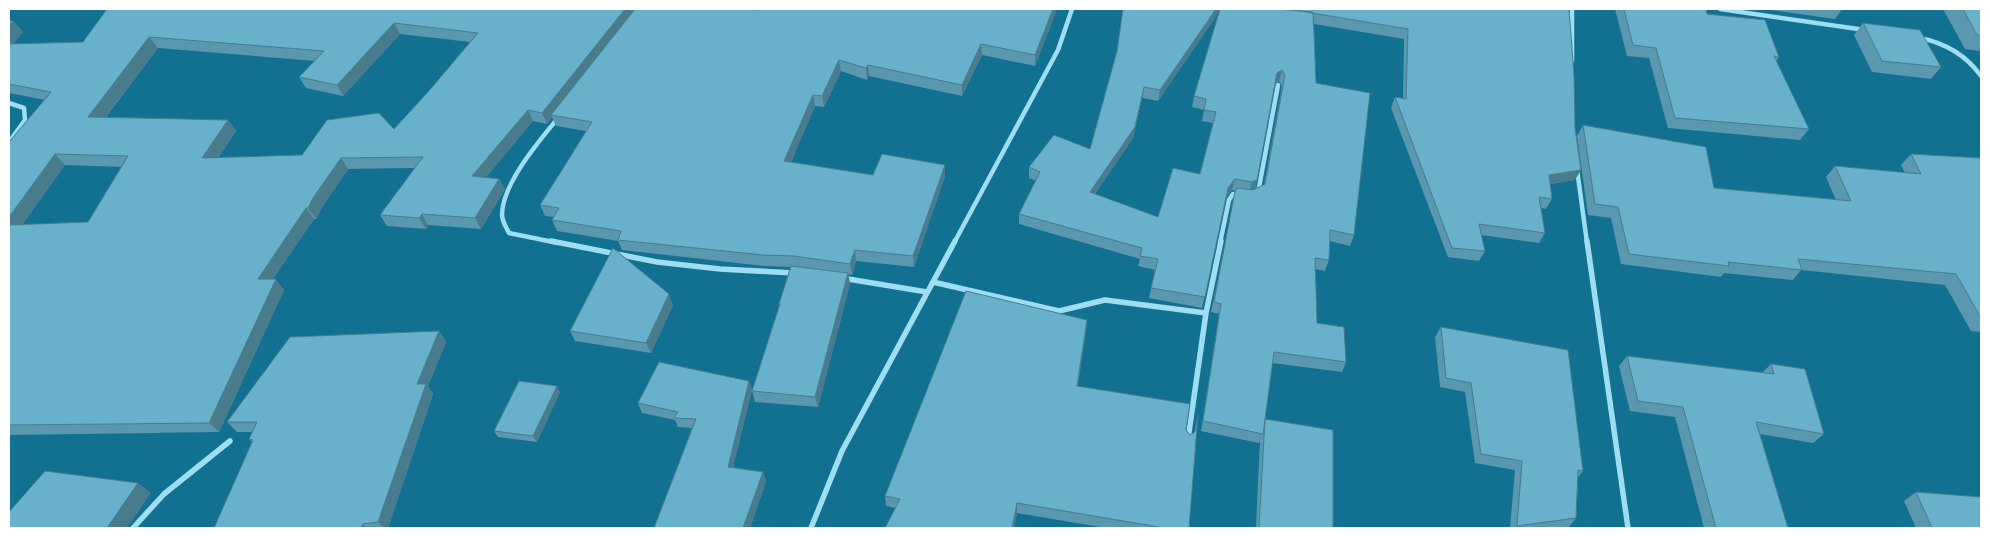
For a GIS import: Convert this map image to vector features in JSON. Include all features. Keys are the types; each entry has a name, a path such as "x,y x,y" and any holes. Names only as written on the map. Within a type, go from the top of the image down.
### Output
{"street":[{"path":"811,528 842,451 1058,50 1072,9"},
{"path":"1572,9 1572,68"},
{"path":"1720,9 1866,30"},
{"path":"1915,37 1941,43 1956,51 1981,76"},
{"path":"1254,197 1258,193 1278,86"},
{"path":"9,103 24,108 25,120 9,142"},
{"path":"564,109 528,155 504,203 502,218 509,233 656,262 720,269 803,274"},
{"path":"1577,167 1628,528"},
{"path":"1188,441 1206,313 1229,200 1233,194 1245,198"},
{"path":"838,278 927,292"},
{"path":"932,282 1059,312 1066,312 1094,301 1105,300 1206,313"},
{"path":"133,528 164,494 230,441"}],"building":[{"path":"107,9 625,9 542,113 528,110 472,176 499,179 475,218 422,214 419,218 380,215 423,157 341,158 258,279 276,279 209,423 9,425 9,225 88,222 128,156 55,154 9,217 9,142 51,92 9,84 9,44 83,42","holes":["394,23 478,33 394,129 379,113 327,120 302,155 202,158 228,120 88,117 149,37 324,51 299,77 337,85"]},
{"path":"635,9 1053,9 1035,55 981,44 962,85 868,65 866,68 839,60 822,96 813,95 784,161 873,175 882,154 945,165 913,256 855,250 850,264 794,256 763,255 618,240 621,231 552,220 559,208 540,205 592,122 551,115"},
{"path":"1123,9 1216,9 1160,90 1144,87 1135,127 1090,192 1158,217 1173,168 1200,174 1216,112 1204,110 1206,99 1194,96 1220,9 1277,9 1313,12 1316,83 1370,93 1354,235 1330,230 1329,260 1315,258 1317,323 1344,327 1346,362 1274,352 1263,434 1203,421 1221,304 1214,302 1235,191 1238,188 1253,190 1265,184 1285,75 1282,70 1277,73 1257,180 1252,182 1235,179 1228,188 1205,297 1151,288 1158,259 1140,256 1142,248 1019,214 1040,172 1029,167 1054,135 1090,149 1117,51"},
{"path":"1294,9 1569,9 1574,75 1575,128 1581,170 1549,175 1552,199 1539,197 1545,233 1479,224 1485,251 1452,248 1395,97 1406,99 1408,29"},
{"path":"1624,9 1706,9 1707,14 1765,20 1779,57 1774,56 1809,129 1675,118 1656,48 1633,45"},
{"path":"1963,9 1981,9 1981,36 1977,35"},
{"path":"1863,23 1920,30 1941,67 1882,61"},
{"path":"1583,125 1706,147 1714,188 1851,201 1835,166 1921,174 1911,154 1981,158 1981,318 1956,274 1798,259 1802,270 1728,262 1729,266 1629,254 1618,207 1595,204"},
{"path":"613,248 669,294 646,343 570,331"},
{"path":"791,266 848,273 815,397 752,391"},
{"path":"966,291 1087,320 1077,386 1190,404 1186,430 1190,435 1195,432 1198,415 1189,528 1165,528 1017,503 1012,528 885,528 900,499 885,496"},
{"path":"1441,327 1568,350 1583,471 1578,470 1576,518 1517,526 1522,461 1481,454 1471,383 1446,378"},
{"path":"439,331 417,384 426,384 378,522 363,524 361,528 214,528 253,440 249,439 257,422 227,422 290,337"},
{"path":"1627,356 1774,374 1771,364 1805,369 1824,434 1756,422 1788,528 1716,528 1683,407 1638,401"},
{"path":"659,362 749,381 728,467 763,472 743,528 654,528 696,419 674,418 678,412 638,403"},
{"path":"519,381 557,386 533,436 494,431"},
{"path":"1265,419 1333,430 1333,528 1259,528"},
{"path":"45,471 138,483 107,528 9,528 9,512"},
{"path":"1916,492 1981,497 1981,528 1932,528"}]}
